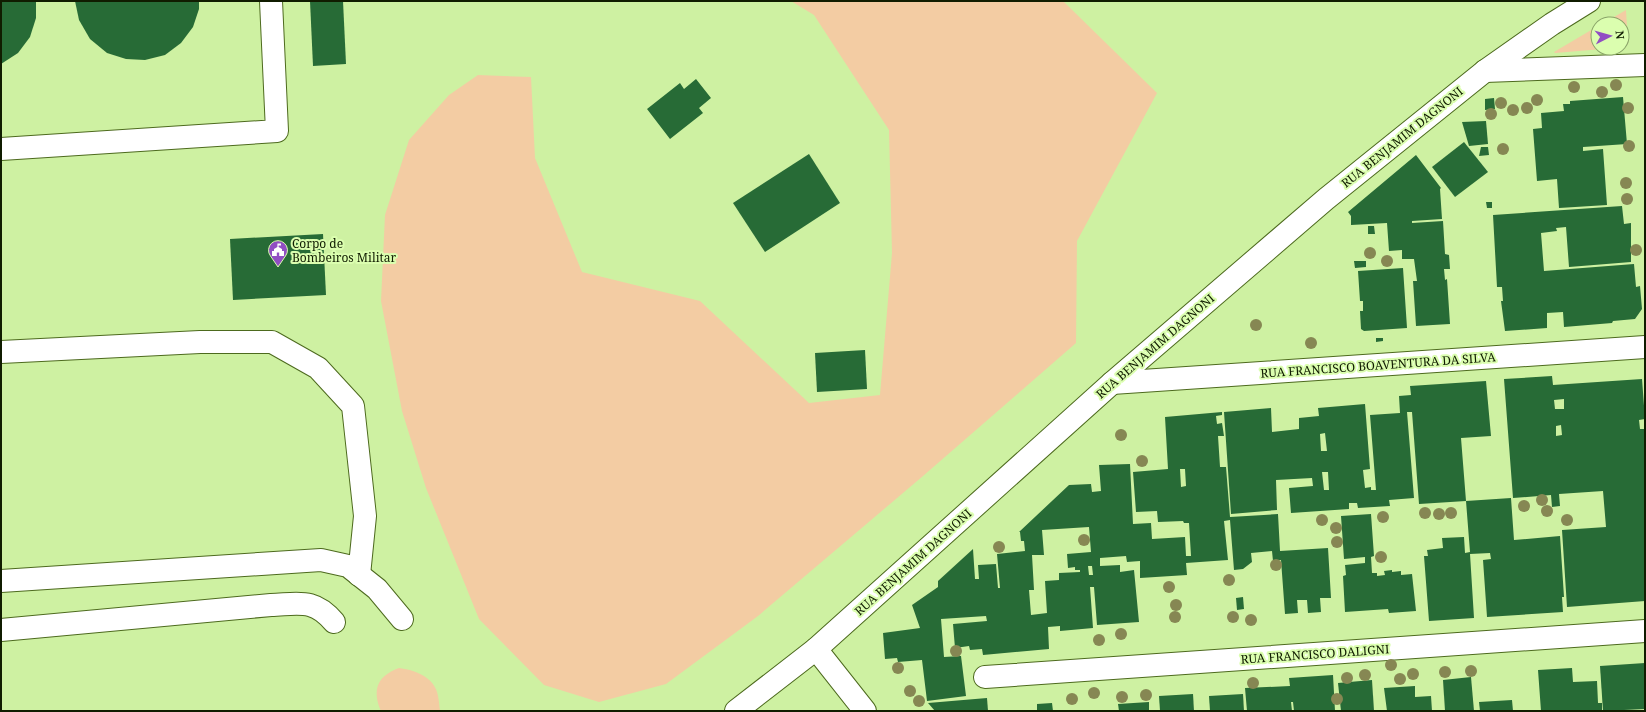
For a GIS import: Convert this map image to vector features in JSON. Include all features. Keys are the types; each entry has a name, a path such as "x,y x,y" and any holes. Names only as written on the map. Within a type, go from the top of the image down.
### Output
{"street":[{"path":"1,149 277,131 271,1"},
{"name":"RUA BENJAMIM DAGNONI","path":"736,711 816,648 1112,384 1326,198 1485,71 1552,24 1590,1"},
{"path":"1485,71 1645,65"},
{"path":"1,352 200,342 272,342 318,368 353,406 365,516 359,575"},
{"name":"RUA FRANCISCO BOAVENTURA DA SILVA","path":"1112,384 1645,347"},
{"path":"1,581 321,560 348,566 377,590 402,619"},
{"path":"1,630 271,605 308,603 325,612 334,622"},
{"name":"RUA FRANCISCO DALIGNI","path":"985,677 1645,631"},
{"path":"816,648 865,711"}],"shaded area":[{"path":"791,1 1063,1 1157,93 1077,241 1076,343 923,476 758,616 666,684 599,702 544,685 479,619 426,488 402,411 381,301 385,215 409,140 449,95 478,75 531,77 535,158 582,272 700,301 809,403 880,395 892,253 889,130 814,15"},
{"path":"1626,10 1626,16 1616,16"},
{"path":"1590,31 1590,50 1554,52"},
{"path":"399,668 411,670 422,675 435,686 439,699 440,711 381,711 377,697 378,685 386,675"}],"building":[{"path":"1,1 36,1 36,18 30,37 18,53 1,64"},
{"path":"75,1 199,1 199,9 193,27 181,43 165,55 145,60 126,59 107,53 90,39 79,20"},
{"path":"310,1 343,1 346,64 313,66"},
{"path":"696,79 711,98 699,108 703,113 670,139 647,109 680,83 684,89"},
{"path":"1623,97 1627,144 1583,147 1583,151 1603,149 1607,205 1559,208 1557,179 1537,181 1533,129 1542,128 1541,113 1564,111 1563,104 1570,104 1570,101"},
{"path":"1494,98 1495,109 1485,110 1485,99"},
{"path":"1486,121 1488,144 1469,146 1462,122"},
{"path":"1464,142 1488,172 1455,197 1432,167"},
{"path":"1481,147 1488,147 1489,155 1479,156"},
{"path":"809,154 840,203 765,252 733,203"},
{"path":"1416,155 1441,188 1442,219 1412,221 1412,223 1443,221 1445,254 1449,255 1450,269 1444,269 1445,280 1447,279 1450,324 1416,326 1413,281 1417,281 1414,259 1402,259 1402,250 1389,251 1387,223 1351,225 1351,216 1348,212"},
{"path":"1486,202 1492,202 1492,208 1487,208"},
{"path":"1622,206 1624,224 1631,223 1631,262 1569,267 1566,227 1556,228 1557,231 1541,233 1544,271 1634,264 1636,287 1640,286 1642,309 1635,319 1613,321 1612,323 1564,327 1563,312 1547,313 1547,328 1505,331 1501,301 1503,301 1502,287 1497,287 1493,215"},
{"path":"1368,226 1374,226 1375,234 1368,234"},
{"name":"Corpo de Bombeiros Militar","path":"323,234 326,295 233,300 230,239"},
{"path":"1354,261 1366,261 1366,267 1355,268"},
{"path":"1403,268 1407,328 1364,331 1361,329 1360,311 1363,311 1363,301 1360,301 1358,271"},
{"path":"1376,338 1383,338 1383,341 1376,342"},
{"path":"865,350 867,389 817,392 815,353"},
{"path":"1552,376 1553,385 1642,379 1645,419 1639,420 1640,429 1645,429 1645,601 1567,607 1562,530 1606,527 1603,491 1559,494 1560,506 1552,507 1551,495 1513,498 1504,379","holes":["1564,399 1564,409 1555,409 1554,400","1561,425 1562,435 1556,436 1556,426"]},
{"path":"1486,381 1491,436 1461,438 1466,501 1419,504 1412,412 1407,412 1414,498 1389,500 1390,506 1358,508 1357,503 1349,503 1349,509 1291,513 1289,488 1313,486 1312,478 1276,480 1277,510 1231,514 1224,412 1271,408 1272,432 1299,429 1299,418 1319,416 1318,408 1365,404 1370,469 1363,470 1365,488 1371,487 1371,490 1376,490 1370,415 1400,413 1399,396 1411,395 1410,386","holes":["1325,433 1327,451 1321,451 1320,434","1322,472 1328,472 1329,490 1324,490"]},
{"path":"1222,412 1222,415 1216,416 1217,424 1222,423 1224,436 1218,436 1220,467 1226,467 1230,517 1278,514 1280,551 1328,548 1331,598 1320,598 1321,612 1308,613 1307,600 1297,600 1298,613 1285,614 1281,560 1273,561 1272,551 1251,553 1252,562 1243,569 1234,570 1230,520 1224,521 1228,560 1186,563 1187,575 1140,578 1140,561 1127,562 1126,556 1100,558 1100,566 1120,565 1120,572 1134,570 1139,622 1097,625 1094,587 1090,587 1093,628 1060,631 1060,626 1048,627 1049,649 983,655 982,649 970,650 969,646 955,648 953,624 987,621 986,616 941,619 944,657 961,656 966,696 927,701 922,660 898,662 897,658 885,659 883,633 920,628 912,605 938,587 938,581 973,549 975,579 979,579 978,565 996,564 998,588 1000,588 997,554 1025,551 1024,541 1021,541 1019,532 1069,485 1091,484 1092,492 1101,491 1099,465 1130,464 1133,524 1151,523 1152,539 1185,537 1186,556 1191,556 1189,523 1184,523 1183,521 1158,522 1157,511 1136,512 1133,472 1168,469 1165,417","holes":["1180,469 1185,469 1186,486 1181,487","1089,527 1091,552 1067,554 1068,568 1075,567 1075,570 1080,570 1080,572 1059,573 1059,580 1045,581 1047,613 1031,615 1029,590 1034,590 1032,555 1044,555 1042,530","1088,566 1092,566 1093,575 1089,575"]},
{"path":"1511,498 1514,540 1560,536 1564,597 1562,597 1563,612 1487,617 1483,560 1491,559 1490,553 1470,554 1474,618 1429,621 1424,556 1428,556 1427,550 1443,548 1442,538 1464,537 1465,553 1470,552 1466,501"},
{"path":"1371,514 1374,556 1371,557 1372,573 1377,573 1377,576 1385,575 1384,571 1392,570 1392,572 1401,571 1401,575 1412,574 1416,611 1389,613 1388,609 1345,612 1343,576 1346,575 1345,565 1365,563 1365,557 1344,559 1341,516"},
{"path":"1243,597 1244,609 1237,610 1236,598"},
{"path":"1645,663 1645,709 1603,711 1600,666"},
{"path":"1572,668 1573,682 1597,681 1598,703 1602,703 1602,711 1541,711 1538,670"},
{"path":"1333,675 1335,711 1294,711 1293,702 1291,702 1292,711 1247,711 1245,688 1290,686 1289,678"},
{"path":"1471,677 1474,711 1445,711 1443,680"},
{"path":"1372,680 1374,711 1341,711 1338,683"},
{"path":"1415,686 1415,697 1431,696 1432,711 1387,711 1384,688"},
{"path":"1193,694 1194,711 1160,711 1159,696"},
{"path":"1243,694 1244,711 1210,711 1209,696"},
{"path":"987,698 988,711 935,711 928,703"},
{"path":"1512,700 1513,711 1480,711 1479,702"},
{"path":"1149,702 1149,711 1119,711 1118,704"},
{"path":"1052,703 1053,711 1037,711 1037,704"}],"place":[{"name":"Corpo de Bombeiros Militar","path":"278,267"}]}
